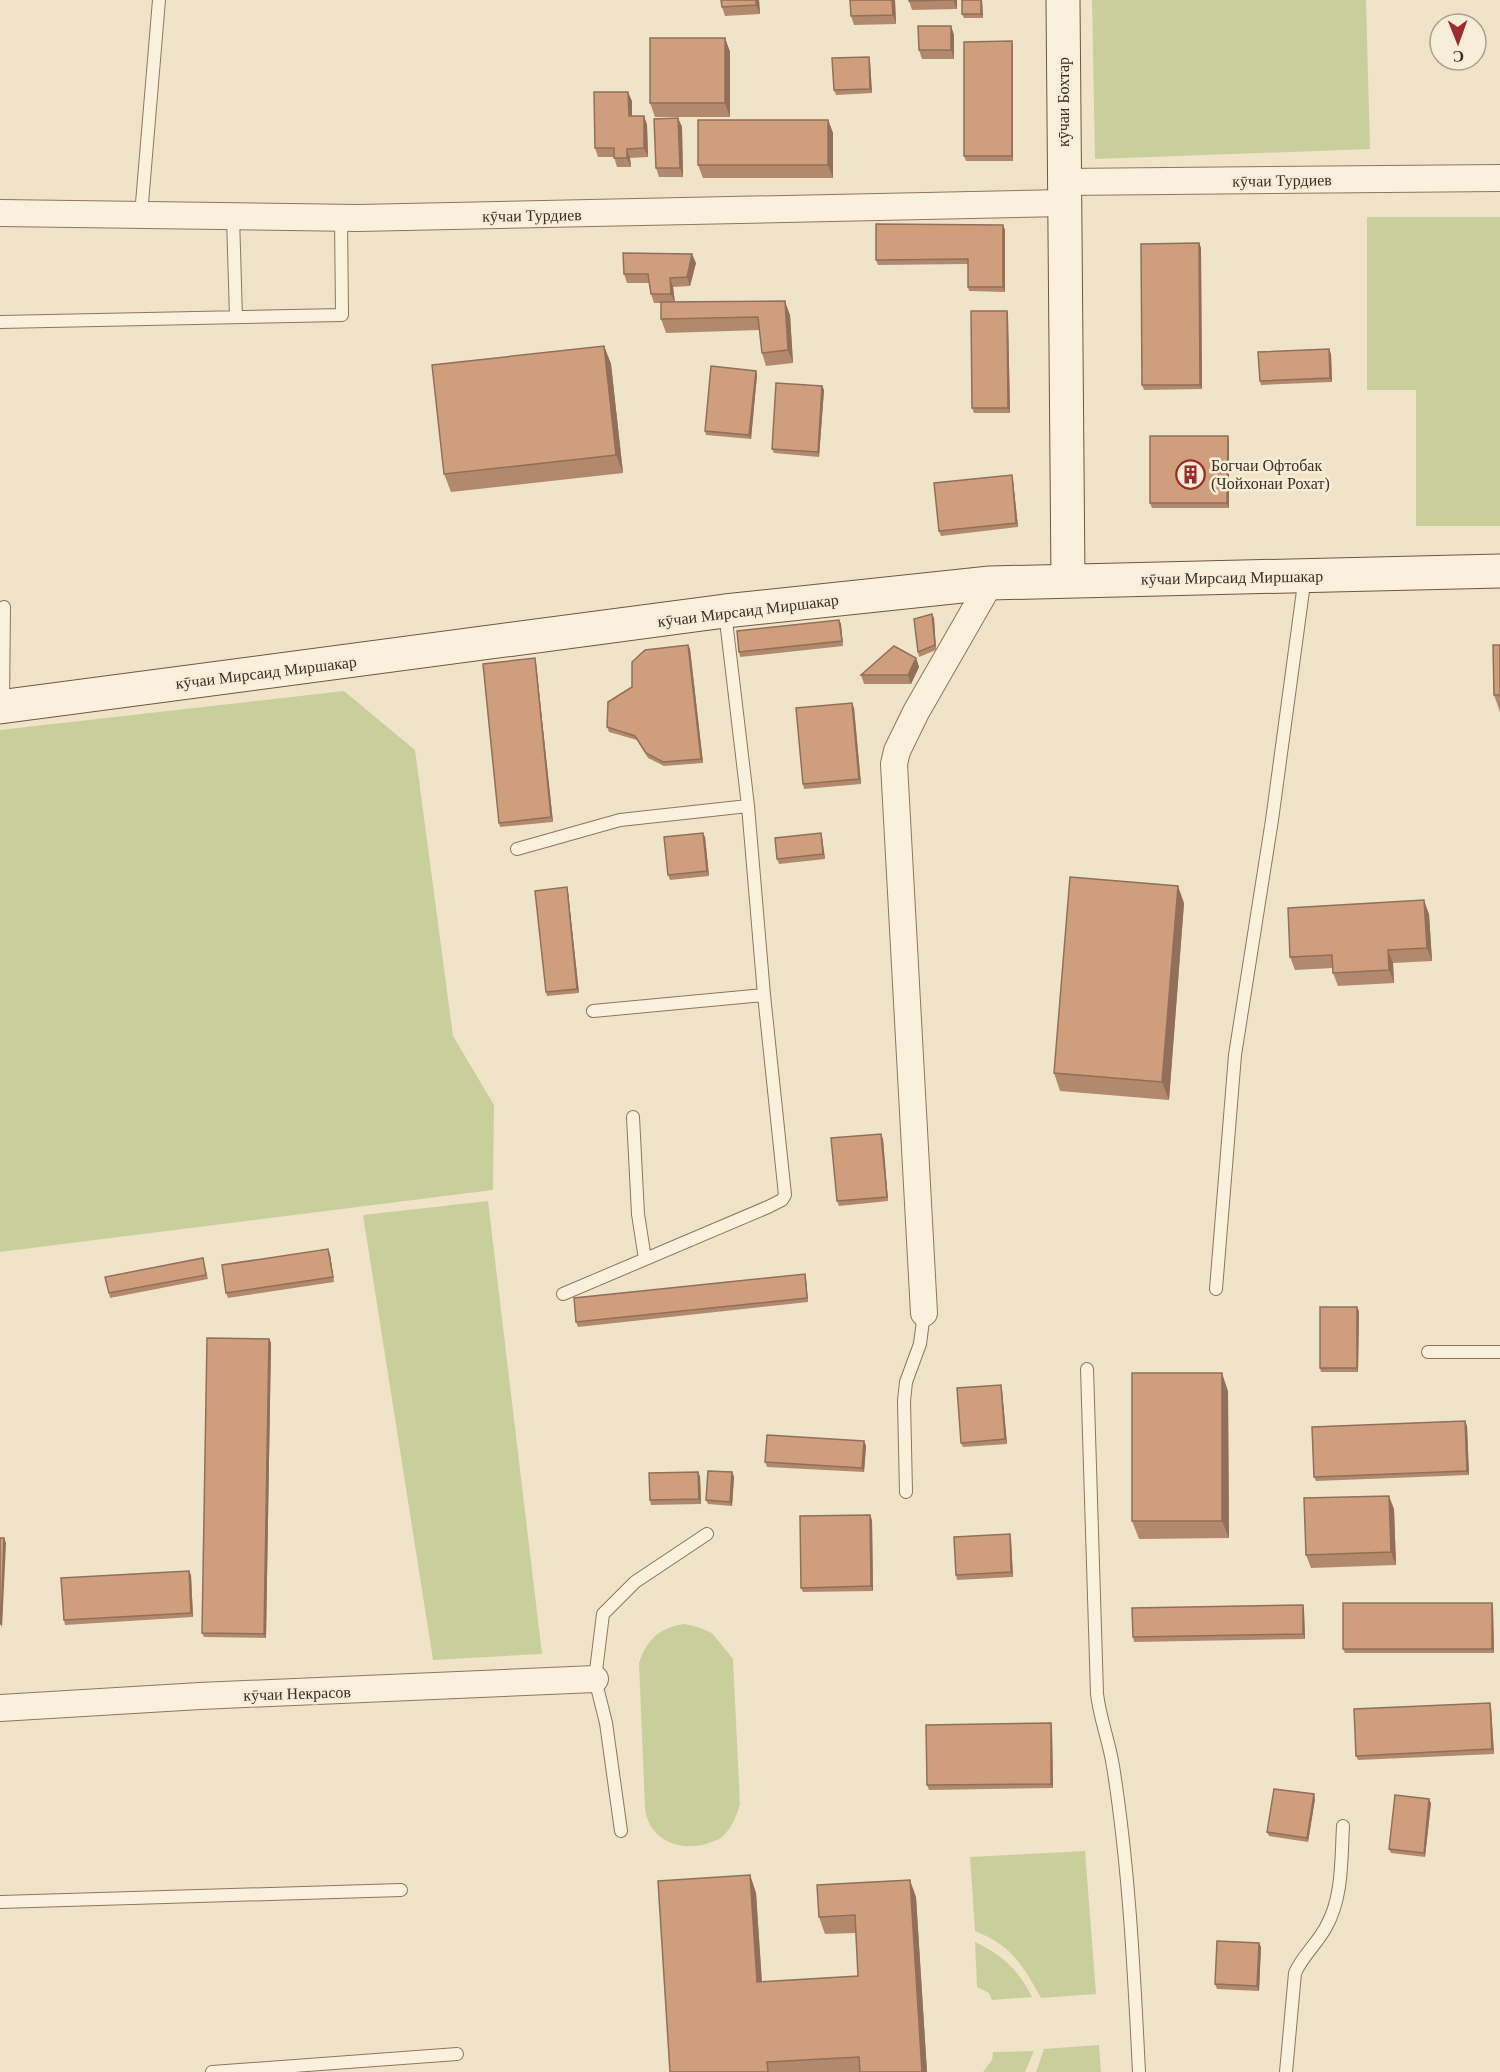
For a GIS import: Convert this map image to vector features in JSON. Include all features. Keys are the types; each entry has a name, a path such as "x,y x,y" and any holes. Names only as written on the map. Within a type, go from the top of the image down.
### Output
{"street":[{"name":"кӯчаи Бохтар","path":"1063,0 1068,580"},
{"name":"кӯчаи Турдиев","path":"0,213 341,217 847,209 1064,193 1500,178"},
{"name":"кӯчаи Мирсаид Миршакар","path":"2,706 725,611 990,583 1500,571"},
{"path":"924,1313 894,764 897,751 916,712 990,583"},
{"name":"кӯчаи Некрасов","path":"0,1708 200,1696 595,1679"}],"lane":[{"path":"141,215 159,0"},
{"path":"233,217 236,317"},
{"path":"0,322 342,315 341,217"},
{"path":"1216,1289 1235,1055 1272,820 1305,575"},
{"path":"2,706 4,607"},
{"path":"563,1294 768,1207 782,1200 785,1195 764,995 748,806 725,611"},
{"path":"517,849 620,820 748,806"},
{"path":"593,1011 764,995"},
{"path":"633,1117 638,1214 645,1258"},
{"path":"906,1492 904,1401 909,1371 920,1344 924,1313"},
{"path":"1428,1352 1500,1352"},
{"path":"1087,1369 1097,1694 1101,1722 1112,1765 1126,1870 1135,1972 1139,2072"},
{"path":"621,1831 606,1723 595,1679 603,1614 635,1582 706,1534"},
{"path":"1286,2072 1295,1973 1302,1958 1321,1936 1333,1911 1341,1870 1343,1826"},
{"path":"0,1902 400,1890"},
{"path":"213,2072 457,2054"}],"green space":[{"path":"1092,0 1366,0 1370,149 1095,159"},
{"path":"1367,217 1500,217 1500,526 1416,526 1416,390 1367,390"},
{"path":"344,691 415,750 453,1036 494,1105 493,1190 0,1252 0,730"},
{"path":"488,1201 542,1654 433,1660 363,1215"},
{"path":"684,1624 712,1633 733,1659 740,1804 731,1826 721,1838 698,1846 677,1845 659,1836 647,1819 645,1808 639,1663 646,1647 655,1636 668,1628"},
{"path":"1085,1851 1096,1994 1041,1998 1015,1957 998,1943 975,1931 970,1857"},
{"path":"975,1942 994,1952 1009,1964 1032,1997 992,2000 989,1993 977,1987"},
{"path":"1099,2045 1101,2072 1036,2072 1044,2049"},
{"path":"1034,2051 1025,2072 983,2072 992,2060 993,2052"}],"building":[{"path":"721,0 756,0 756,5 722,7"},
{"path":"850,0 892,0 893,15 851,16"},
{"path":"962,0 981,0 981,14 962,14"},
{"path":"918,26 951,26 951,50 919,50"},
{"path":"650,38 725,38 725,103 650,103"},
{"path":"1012,41 1012,156 964,156 964,42"},
{"path":"869,57 870,89 834,90 832,58"},
{"path":"594,92 628,92 629,116 644,116 644,148 627,149 627,158 614,158 614,148 595,148"},
{"path":"678,118 680,168 656,168 654,119"},
{"path":"698,120 828,120 828,165 698,165"},
{"path":"876,224 1003,225 1003,287 968,287 968,259 876,260"},
{"path":"1199,243 1200,385 1142,385 1141,244"},
{"path":"623,253 692,254 687,277 670,278 671,294 651,294 648,274 624,274"},
{"path":"785,301 788,350 762,353 758,317 661,319 661,302"},
{"path":"971,311 1007,311 1008,408 972,408"},
{"path":"604,346 616,455 444,474 432,365"},
{"path":"1329,349 1330,378 1260,381 1258,352"},
{"path":"711,366 756,371 749,435 705,431"},
{"path":"776,383 822,386 818,452 772,449"},
{"name":"Богчаи Офтобак (Чойхонаи Рохат)","path":"1150,436 1228,436 1227,503 1150,503"},
{"path":"1012,475 1016,523 939,531 934,483"},
{"path":"932,614 935,645 918,652 914,619"},
{"path":"839,620 842,641 739,652 737,631"},
{"path":"688,645 701,759 663,762 646,753 635,736 607,727 608,702 632,687 632,662 645,650"},
{"path":"1493,645 1500,645 1500,695 1494,695"},
{"path":"894,646 916,658 908,675 861,675"},
{"path":"535,658 551,817 499,823 483,664"},
{"path":"852,703 859,779 803,784 796,708"},
{"path":"703,833 707,871 668,875 664,837"},
{"path":"821,833 823,854 777,859 775,838"},
{"path":"1070,877 1178,886 1162,1082 1054,1073"},
{"path":"567,887 577,989 546,992 535,891"},
{"path":"1424,900 1427,948 1388,950 1389,970 1333,973 1332,955 1290,957 1288,908"},
{"path":"881,1134 887,1197 837,1201 831,1138"},
{"path":"328,1249 333,1277 226,1293 222,1265"},
{"path":"203,1258 206,1275 109,1293 105,1277"},
{"path":"805,1274 807,1298 576,1322 574,1298"},
{"path":"1320,1307 1357,1307 1357,1368 1320,1368"},
{"path":"207,1338 269,1339 264,1634 202,1633"},
{"path":"1132,1373 1222,1373 1222,1521 1132,1521"},
{"path":"1001,1385 1005,1439 961,1443 957,1388"},
{"path":"1465,1421 1467,1471 1314,1477 1312,1427"},
{"path":"767,1435 864,1441 862,1468 765,1462"},
{"path":"708,1471 732,1472 730,1502 706,1500"},
{"path":"698,1472 699,1499 650,1500 649,1473"},
{"path":"1389,1496 1391,1552 1306,1555 1304,1498"},
{"path":"870,1515 871,1586 801,1588 800,1516"},
{"path":"1010,1534 1011,1572 956,1575 954,1537"},
{"path":"0,1538 4,1538 1,1624 0,1624"},
{"path":"189,1571 191,1613 64,1620 61,1578"},
{"path":"1343,1603 1492,1603 1492,1649 1343,1649"},
{"path":"1303,1605 1303,1634 1133,1637 1132,1608"},
{"path":"1490,1703 1492,1749 1356,1756 1354,1709"},
{"path":"1051,1723 1051,1784 927,1785 926,1725"},
{"path":"1274,1789 1314,1794 1307,1838 1267,1832"},
{"path":"1395,1795 1429,1799 1424,1853 1389,1849"},
{"path":"750,1875 757,1982 858,1976 855,1915 819,1917 817,1885 910,1880 922,2072 860,2072 859,2057 767,2062 768,2072 670,2072 658,1881"},
{"path":"1217,1941 1259,1943 1257,1986 1215,1984"}],"place":[{"name":"Богчаи Офтобак (Чойхонаи Рохат)","path":"1190,474"}]}
